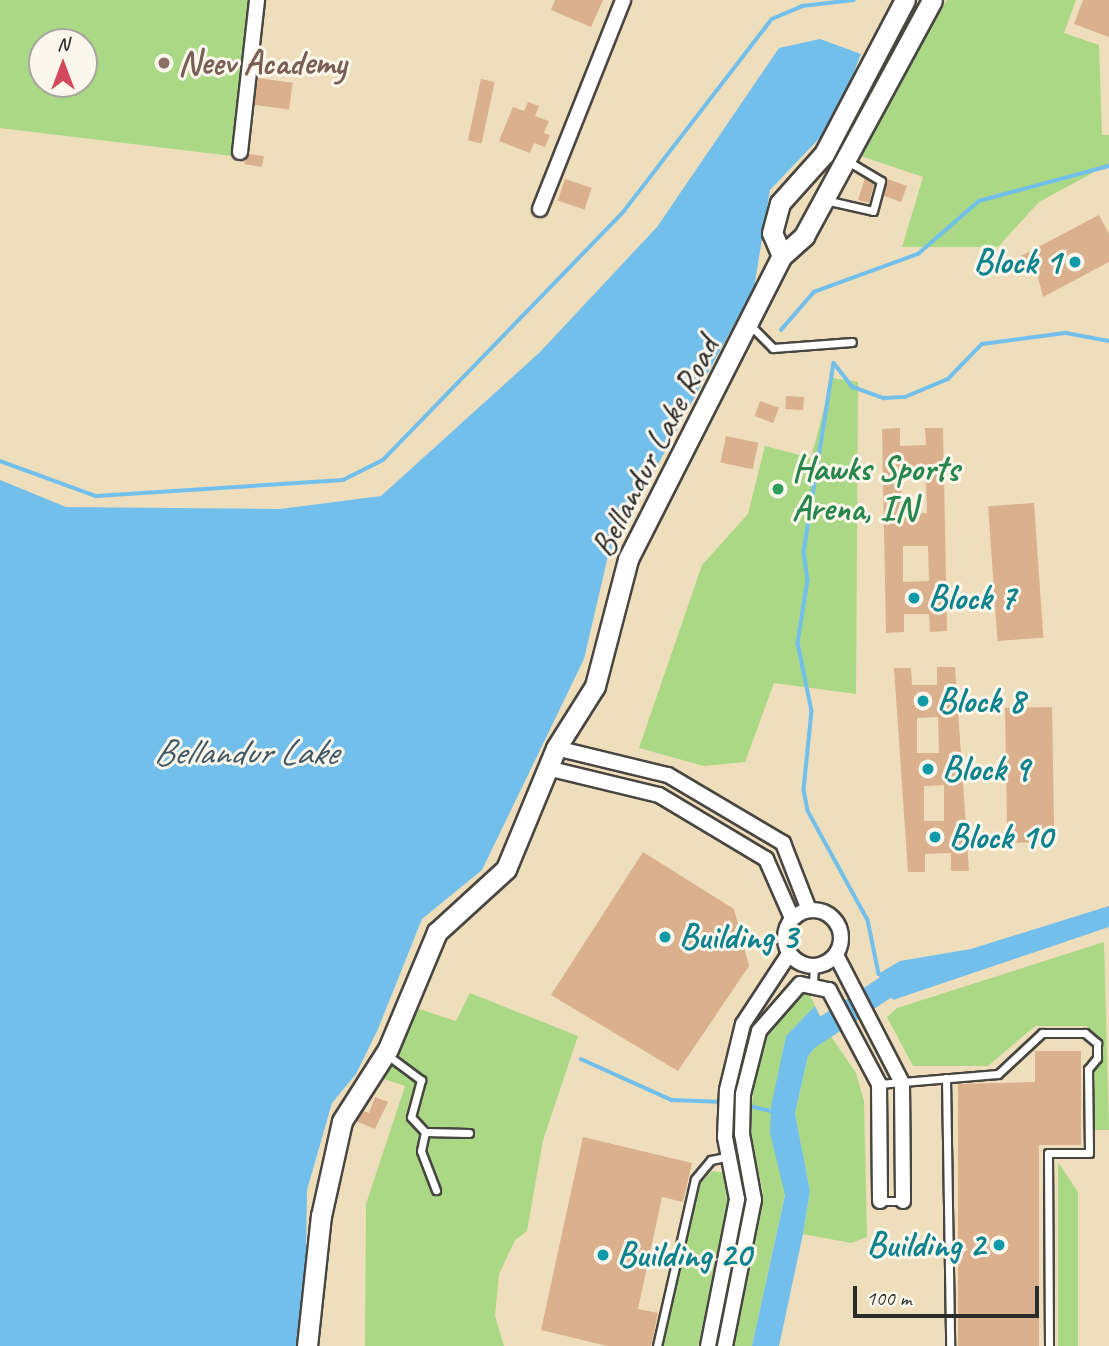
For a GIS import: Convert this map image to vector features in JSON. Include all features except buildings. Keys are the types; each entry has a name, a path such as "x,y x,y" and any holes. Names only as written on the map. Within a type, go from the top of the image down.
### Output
{"street":[{"path":"240,152 257,0"},
{"path":"540,209 624,0"},
{"path":"782,256 772,233 780,204 824,154 905,0"},
{"name":"Bellandur Lake Road","path":"307,1346 321,1216 342,1121 385,1054 437,932 506,869 556,748 595,686 628,559 751,326 782,256 804,236 932,0"},
{"path":"556,748 668,775 782,843 809,910 836,921 842,935 836,955 902,1082 903,1201"},
{"path":"547,768 659,795 766,859 792,918 785,938 789,954 743,1024 725,1101 737,1199 708,1346"},
{"path":"792,918 809,910"},
{"path":"789,954 814,966 836,955"},
{"path":"725,1346 754,1200 741,1122 759,1031 785,997 800,984 813,984 829,990 879,1084 880,1201"}],"lane":[{"path":"824,200 864,214 873,211 881,181 845,160"},
{"path":"751,326 773,348 852,342"},
{"path":"688,813 701,794"},
{"path":"773,874 791,864"},
{"path":"813,984 814,966"},
{"path":"879,1084 998,1074 1042,1034 1085,1034 1097,1043 1097,1058 1088,1069 1089,1153 1048,1153 1049,1346"},
{"path":"385,1054 421,1080 411,1117 425,1132 469,1133"},
{"path":"946,1078 950,1346"},
{"path":"425,1132 421,1151 436,1190"},
{"path":"657,1346 695,1179 711,1160 730,1156"},
{"path":"880,1201 903,1201"}],"green space":[{"name":"Neev Academy","path":"0,0 251,0 232,156 0,128"},
{"path":"947,0 1076,0 1064,33 1099,45 1102,135 1109,135 1109,164 1039,202 998,247 902,247 923,177 855,154"},
{"path":"832,378 858,382 856,694 774,683 745,762 704,766 639,748 702,565 748,514 765,446 811,458"},
{"path":"1104,942 1109,1130 1094,1130 1094,1071 1101,1049 1087,1026 1035,1026 988,1066 913,1066 887,1017 897,1008"},
{"path":"807,988 815,1006 786,1036 781,1061 785,1194 752,1346 733,1346 763,1192 749,1131 755,1076 766,1033 783,1007"},
{"path":"470,993 578,1036 543,1140 527,1231 515,1240 499,1274 495,1316 504,1346 365,1346 366,1204 405,1086 381,1078 416,1008 456,1021"},
{"path":"828,1032 856,1073 864,1101 867,1237 851,1243 803,1234 810,1191 795,1113 808,1056"},
{"path":"1058,1162 1078,1192 1078,1346 1058,1346"},
{"path":"712,1171 726,1173 731,1193 698,1346 662,1346 700,1184"}],"water":[{"name":"Bellandur Lake","path":"820,39 861,54 833,124 770,190 754,288 608,556 584,659 482,870 422,919 378,1029 356,1074 332,1103 307,1190 305,1308 296,1346 0,1346 0,480 66,507 280,509 381,496 540,352 657,227 779,48"},
{"path":"1109,906 1109,927 893,1000 878,974 900,961 971,949"},
{"path":"815,1006 828,1032 808,1056 795,1113 810,1191 803,1234 779,1346 752,1346 785,1195 770,1133 771,1107 786,1036"}],"waterway":[{"path":"0,461 96,496 343,480 383,460 624,211 772,19 802,6 854,0"},
{"path":"781,330 814,292 918,254 979,201 1109,166"},
{"path":"834,363 853,387 884,398 905,397 948,379 982,344 1066,333 1109,341"},
{"path":"834,363 804,552 808,580 798,643 812,711 804,790 808,811 868,920 879,974"},
{"path":"800,1043 885,987 915,978"},
{"path":"581,1059 672,1100 724,1102"},
{"path":"745,1105 775,1112"}],"place":[{"name":"Neev Academy","path":"164,63"},
{"name":"Block 1","path":"1075,262"},
{"name":"Hawks Sports Arena, IN","path":"778,489"},
{"name":"Block 7","path":"914,598"},
{"name":"Block 8","path":"923,701"},
{"name":"Block 9","path":"928,769"},
{"name":"Block 10","path":"935,837"},
{"name":"Building 3","path":"665,937"},
{"name":"Building 2","path":"999,1245"},
{"name":"Building 20","path":"603,1255"}]}
